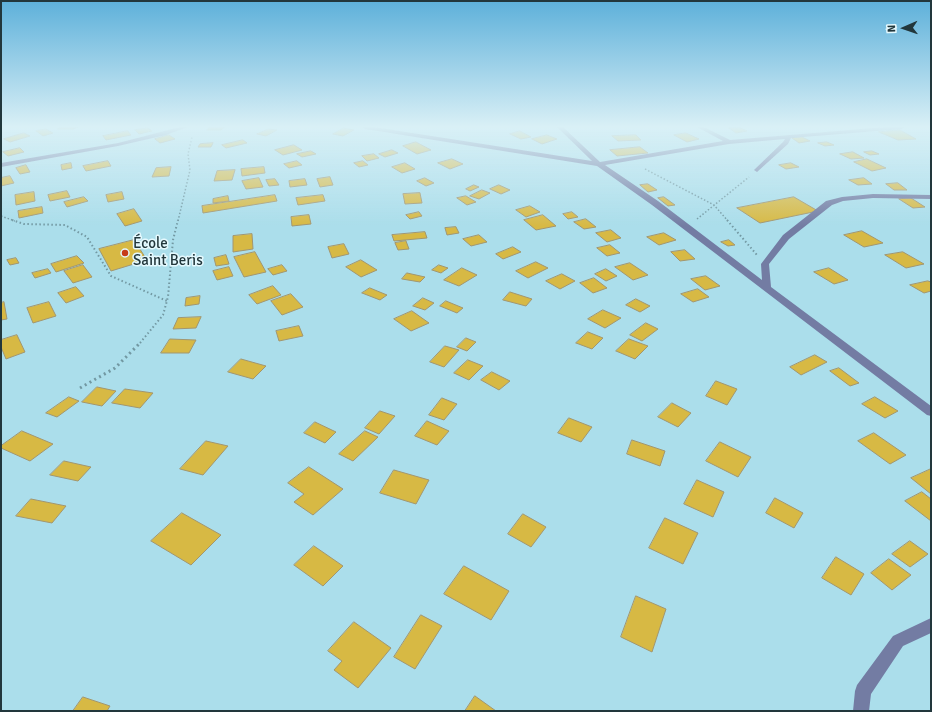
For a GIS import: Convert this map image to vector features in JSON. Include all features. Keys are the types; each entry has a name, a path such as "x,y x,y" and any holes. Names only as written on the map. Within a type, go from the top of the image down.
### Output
{"street":[{"path":"1,165 27,160"},
{"path":"575,160 599,164 624,160"},
{"path":"595,160 687,227 931,412"},
{"path":"757,170 767,160"},
{"path":"767,288 765,264 786,237 829,203 842,199 873,196 931,197"},
{"path":"861,711 863,691 898,641 931,625"}],"path":[{"path":"80,388 115,368 137,347 163,315 167,301 173,240 190,170 189,160"},
{"path":"620,161 642,168 714,205 765,264"},
{"path":"687,227 757,170"},
{"path":"1,216 24,224 65,225 87,237 111,276 167,301"}],"building":[{"path":"455,160 463,164 450,169 438,163"},
{"path":"870,160 886,168 872,171 854,162"},
{"path":"108,161 111,166 86,171 83,166"},
{"path":"297,161 302,165 289,168 284,164"},
{"path":"363,161 368,165 359,167 354,163"},
{"path":"71,163 72,168 62,170 61,165"},
{"path":"405,163 415,169 402,173 392,167"},
{"path":"791,163 799,167 786,169 779,165"},
{"path":"26,165 30,172 20,174 16,168"},
{"path":"171,167 169,176 152,177 156,168"},
{"path":"264,167 265,173 242,176 241,169"},
{"path":"235,170 232,180 214,181 217,171"},
{"path":"10,176 14,183 1,186 1,178"},
{"path":"330,177 333,185 320,187 317,179"},
{"path":"259,178 263,187 246,189 242,181"},
{"path":"425,178 434,183 426,186 417,181"},
{"path":"864,178 872,184 858,185 849,180"},
{"path":"275,179 279,185 269,186 266,180"},
{"path":"305,179 307,185 290,187 289,181"},
{"path":"898,183 907,190 894,190 886,184"},
{"path":"648,184 657,190 648,192 640,185"},
{"path":"474,185 479,187 470,191 466,189"},
{"path":"499,185 510,190 501,194 490,189"},
{"path":"482,190 490,193 479,199 470,196"},
{"path":"67,191 70,197 50,201 48,195"},
{"path":"34,192 35,201 16,205 15,195"},
{"path":"122,192 124,199 108,202 106,195"},
{"path":"420,193 422,203 405,204 403,194"},
{"path":"275,195 277,201 203,213 202,206"},
{"path":"323,195 325,201 298,205 296,198"},
{"path":"228,196 229,201 213,203 213,199"},
{"path":"466,196 476,202 467,205 457,198"},
{"path":"84,197 88,201 67,207 64,202"},
{"path":"664,197 675,205 668,206 658,198"},
{"path":"794,197 818,211 760,223 737,208"},
{"path":"911,198 925,207 913,208 899,199"},
{"path":"530,206 540,212 526,217 516,210"},
{"path":"42,207 43,213 19,218 18,211"},
{"path":"134,209 142,221 125,226 117,214"},
{"path":"419,212 422,216 410,219 406,215"},
{"path":"572,212 578,217 568,219 563,214"},
{"path":"309,215 311,224 292,226 291,217"},
{"path":"543,215 556,226 536,230 524,220"},
{"path":"586,219 596,227 584,229 574,222"},
{"path":"456,227 459,233 447,235 445,228"},
{"path":"611,230 621,238 607,242 596,233"},
{"path":"862,231 883,243 864,247 844,235"},
{"path":"425,232 427,238 394,241 392,235"},
{"path":"664,233 676,240 659,245 647,237"},
{"path":"252,234 253,249 233,252 233,236"},
{"path":"479,235 487,242 471,246 463,239"},
{"path":"134,240 147,260 111,271 99,249"},
{"path":"729,240 735,245 728,246 721,242"},
{"path":"406,241 409,249 398,250 395,243"},
{"path":"344,244 349,254 332,258 328,247"},
{"path":"610,245 620,253 607,256 597,248"},
{"path":"513,247 521,252 503,259 496,254"},
{"path":"685,250 695,259 680,261 671,252"},
{"path":"255,252 266,272 244,277 234,257"},
{"path":"903,252 924,264 906,268 885,255"},
{"path":"226,255 229,264 216,266 214,258"},
{"path":"77,256 84,263 56,272 51,264"},
{"path":"16,258 19,263 10,265 7,260"},
{"path":"361,260 377,270 361,277 346,267"},
{"path":"536,262 548,268 528,278 516,271"},
{"path":"630,263 648,275 633,280 615,267"},
{"path":"83,265 92,277 73,283 64,271"},
{"path":"282,265 287,271 273,275 268,269"},
{"path":"439,265 448,268 441,273 432,270"},
{"path":"229,267 233,276 217,280 213,271"},
{"path":"462,268 477,275 459,286 444,280"},
{"path":"829,268 848,280 834,284 814,272"},
{"path":"48,269 51,273 35,278 32,273"},
{"path":"606,269 617,276 606,281 595,274"},
{"path":"407,273 425,277 420,282 402,279"},
{"path":"562,274 575,281 560,289 546,281"},
{"path":"706,276 720,286 705,290 691,279"},
{"path":"594,278 607,288 593,293 580,283"},
{"path":"928,281 931,282 931,291 924,293 910,285"},
{"path":"273,286 281,295 257,304 249,295"},
{"path":"76,287 84,296 66,303 58,293"},
{"path":"370,288 387,295 380,300 362,293"},
{"path":"698,289 709,297 693,302 681,294"},
{"path":"510,292 532,299 526,306 503,300"},
{"path":"291,294 303,307 282,315 271,301"},
{"path":"200,296 199,304 185,306 186,298"},
{"path":"423,298 434,303 425,310 413,306"},
{"path":"636,299 650,306 640,312 626,305"},
{"path":"446,301 463,308 457,313 440,306"},
{"path":"4,302 7,319 1,320 1,303"},
{"path":"49,302 56,316 33,323 27,308"},
{"path":"603,310 621,318 605,328 588,319"},
{"path":"412,311 429,323 411,331 394,319"},
{"path":"201,317 196,328 173,329 178,318"},
{"path":"646,323 658,329 642,341 630,335"},
{"path":"299,326 303,336 279,341 276,331"},
{"path":"588,332 603,338 592,349 576,343"},
{"path":"17,335 25,352 6,359 1,347 1,340"},
{"path":"466,338 476,342 467,351 457,347"},
{"path":"170,339 196,340 189,353 161,353"},
{"path":"629,339 648,346 635,359 616,351"},
{"path":"445,346 459,350 444,367 430,362"},
{"path":"815,355 827,362 801,375 790,367"},
{"path":"241,359 266,366 253,379 228,372"},
{"path":"468,360 483,366 469,380 454,373"},
{"path":"839,368 859,383 850,386 830,371"},
{"path":"492,372 510,381 499,390 481,380"},
{"path":"716,381 737,389 727,405 706,396"},
{"path":"97,387 116,391 102,406 82,402"},
{"path":"125,389 153,393 140,408 112,403"},
{"path":"69,397 79,401 57,417 46,413"},
{"path":"875,397 898,411 885,418 862,404"},
{"path":"442,398 457,404 444,420 429,415"},
{"path":"672,403 691,413 678,427 658,417"},
{"path":"380,411 395,416 379,434 365,428"},
{"path":"569,418 592,427 581,442 558,433"},
{"path":"427,421 449,431 437,445 415,436"},
{"path":"315,422 336,432 325,443 304,433"},
{"path":"22,431 53,444 30,461 1,448 1,446"},
{"path":"365,431 378,437 353,461 339,454"},
{"path":"874,433 906,455 890,464 858,441"},
{"path":"632,440 665,451 660,466 627,454"},
{"path":"206,441 228,446 203,475 180,469"},
{"path":"720,442 751,457 738,477 706,461"},
{"path":"64,461 91,467 78,481 50,475"},
{"path":"309,467 343,489 313,515 294,502 304,494 288,483"},
{"path":"931,469 931,494 911,478"},
{"path":"394,470 429,480 416,504 380,493"},
{"path":"697,480 724,492 713,517 684,504"},
{"path":"922,492 931,499 931,521 905,501"},
{"path":"775,498 803,513 794,528 766,513"},
{"path":"31,499 66,506 52,523 16,516"},
{"path":"182,513 221,535 191,565 151,541"},
{"path":"523,514 546,527 531,547 508,534"},
{"path":"665,518 698,533 683,564 649,548"},
{"path":"910,541 928,554 910,567 892,554"},
{"path":"314,546 343,566 323,586 294,565"},
{"path":"836,557 864,574 851,595 822,578"},
{"path":"889,559 911,575 892,590 871,573"},
{"path":"464,566 509,591 491,620 444,594"},
{"path":"636,596 666,609 652,652 621,637"},
{"path":"421,615 442,626 415,669 394,657"},
{"path":"354,622 391,648 358,688 334,670 342,661 328,651"},
{"path":"475,696 496,711 465,711"},
{"path":"83,697 110,706 107,711 73,711"}],"place":[{"name":"École Saint Beris","path":"125,253"}]}
